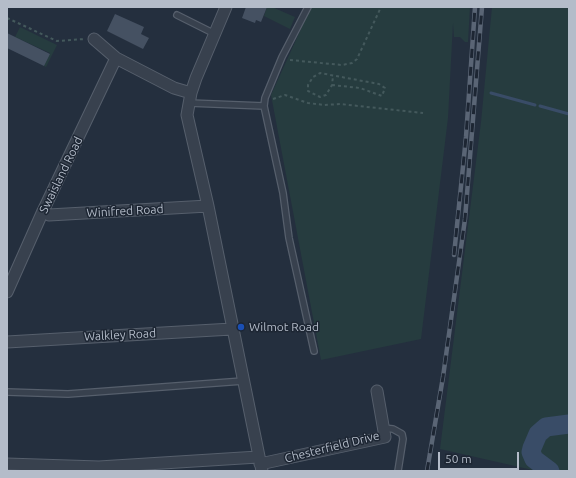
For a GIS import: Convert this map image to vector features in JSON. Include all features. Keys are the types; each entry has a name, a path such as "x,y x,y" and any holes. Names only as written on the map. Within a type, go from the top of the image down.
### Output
{"street":[{"path":"11,466 99,467 260,464 208,206 187,115 190,98 226,7"},
{"path":"94,39 116,58 190,98"},
{"name":"Swaisland Road","path":"7,292 43,211 116,58"},
{"name":"Winifred Road","path":"43,211 49,215 208,206"},
{"name":"Walkley Road","path":"7,342 232,329"},
{"name":"Chesterfield Drive","path":"260,464 385,437 377,391"}],"lane":[{"path":"308,7 282,57 265,98 264,106 283,192 292,253 314,351"},
{"path":"177,15 215,34"},
{"path":"190,98 264,106"},
{"path":"7,392 68,394 243,381"},
{"path":"383,428 392,429 402,434 403,439 398,471"}],"path":[{"path":"282,57 292,60 335,65 352,63 357,59 381,7"},
{"path":"7,18 57,41 94,39"},
{"path":"332,85 360,88 382,96 386,88 379,84 333,76 320,74 313,78 308,85 308,91 320,97 326,94 332,85 333,76"},
{"path":"265,98 274,99 285,95 308,103 324,105 340,104 423,113"}],"green space":[{"path":"267,7 272,7 295,17 290,29 264,16"},
{"path":"311,7 470,7 468,42 465,42 460,37 454,37 453,23 448,118 421,339 321,360 271,95"},
{"path":"492,7 569,7 569,471 537,471 440,449 481,122"},
{"path":"20,27 57,45 46,67 44,66 50,53 15,37"}],"building":[{"path":"246,7 267,7 261,22 256,20 255,23 242,18"},
{"path":"115,14 144,27 141,34 149,38 143,49 107,31"},
{"path":"7,33 50,54 44,66 7,48"}],"waterway":[{"path":"491,93 535,105"},
{"path":"540,106 569,114"},
{"path":"550,471 534,459 531,452 532,448 538,434 546,427 569,424"}],"railway":[{"path":"454,255 466,137 475,7"},
{"path":"427,471 443,377 465,219 482,7"}],"place":[{"name":"Wilmot Road","path":"241,327"}]}
